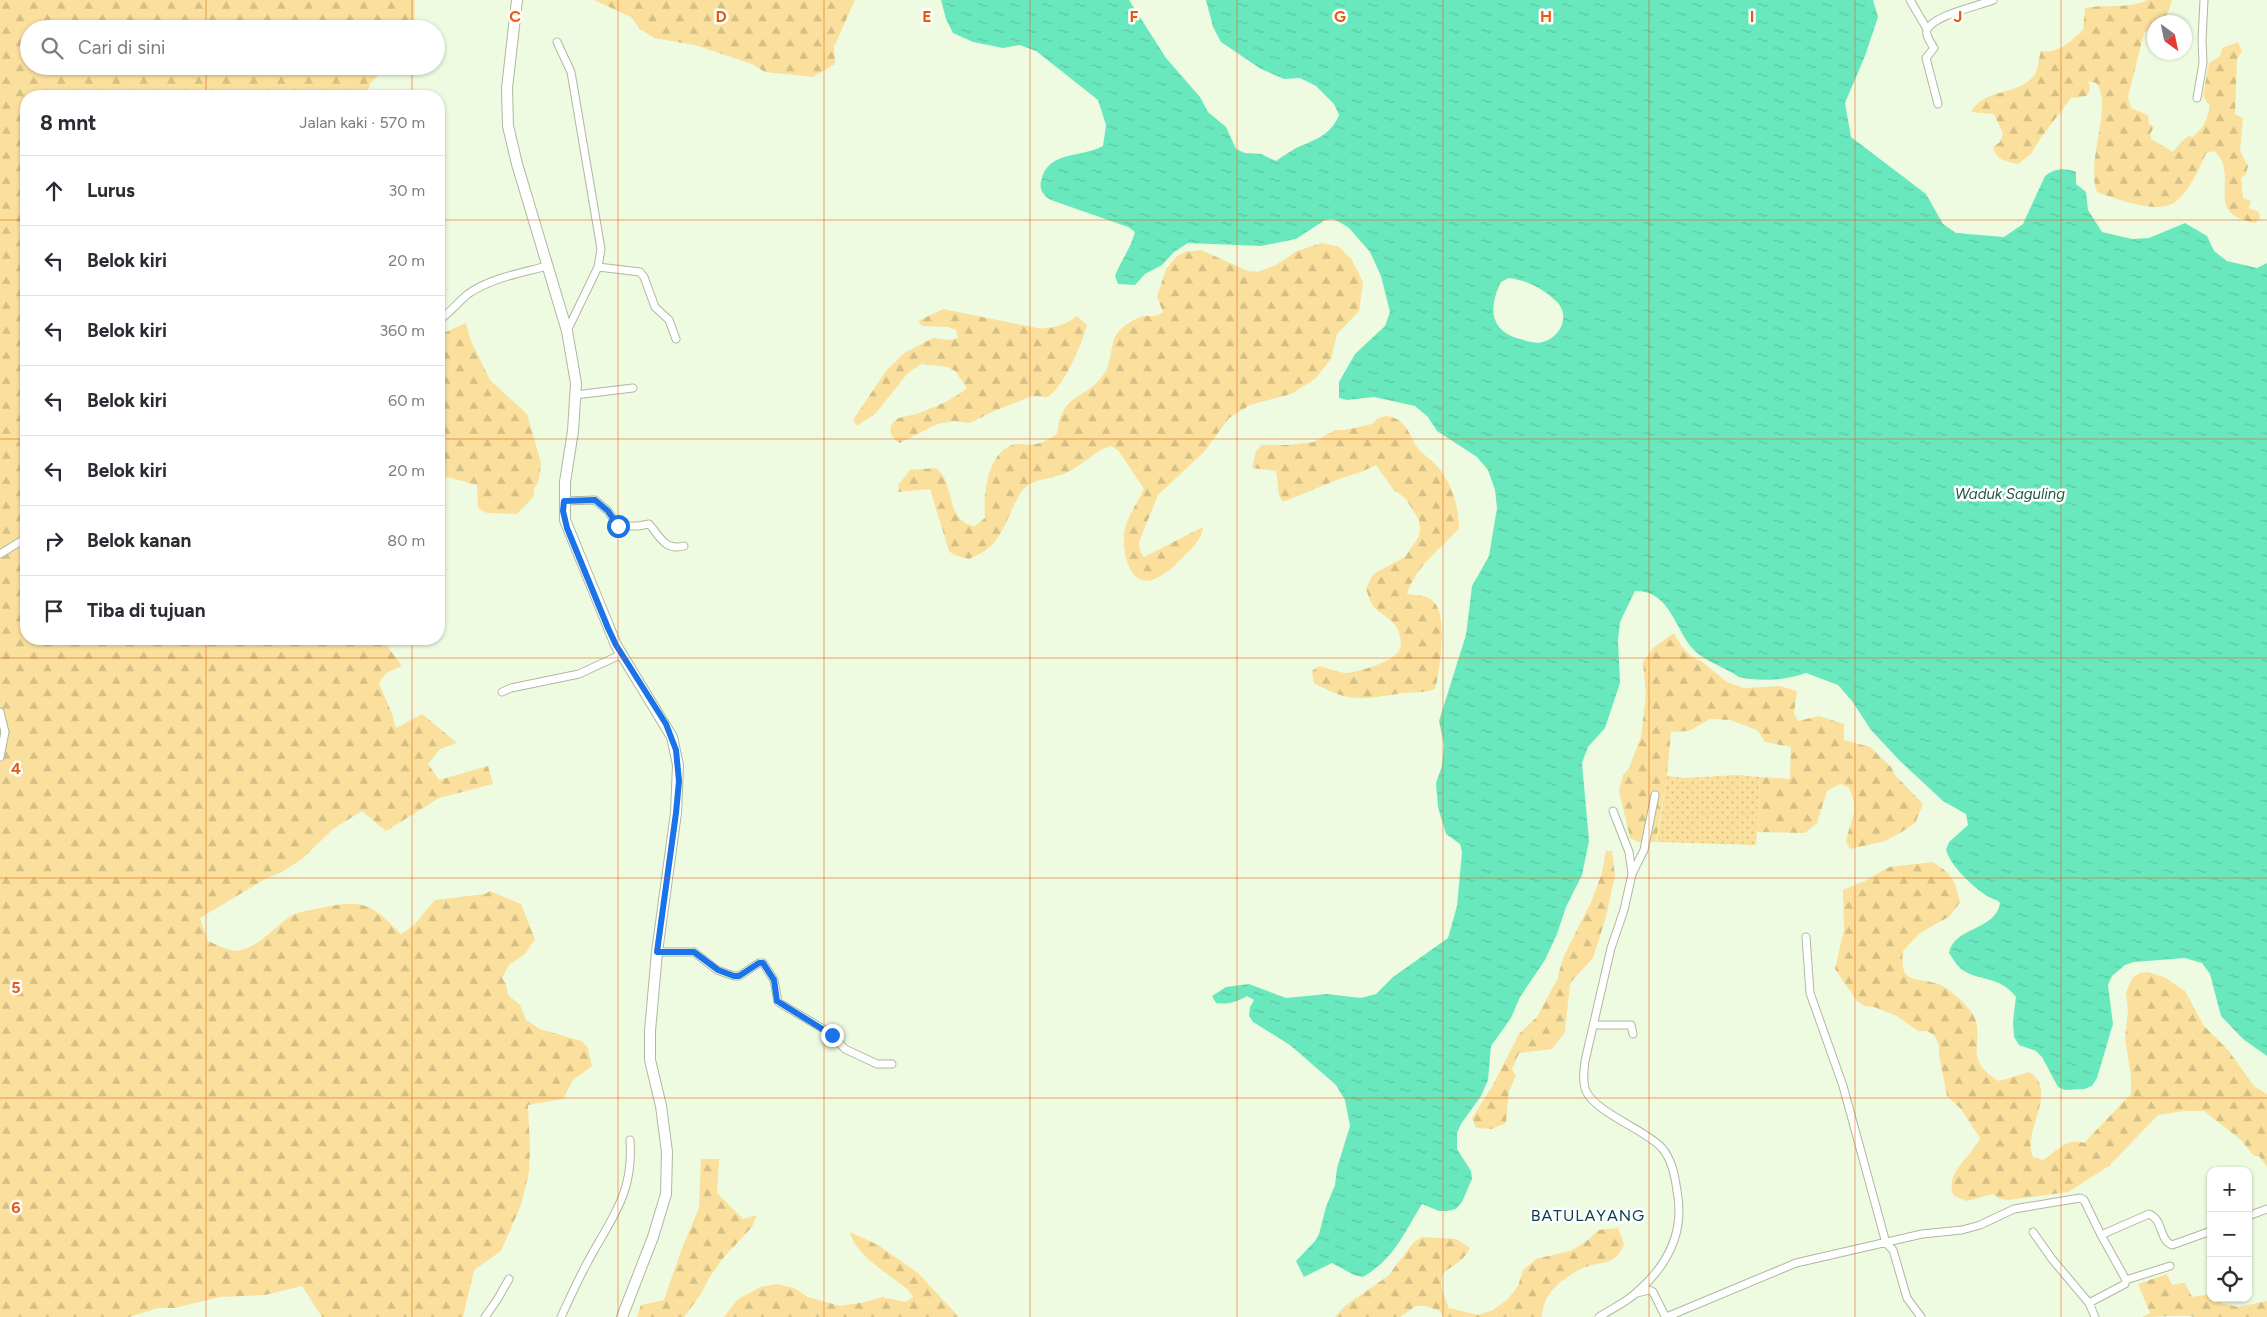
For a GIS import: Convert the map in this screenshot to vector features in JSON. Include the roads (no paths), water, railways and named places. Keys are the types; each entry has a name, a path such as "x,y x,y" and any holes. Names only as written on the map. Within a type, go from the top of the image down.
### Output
{"main road":[{"path":"517,0 507,88 508,126 573,357 575,395 573,431 563,511 567,528 608,628 666,724 672,737 678,766 679,781 674,832 657,952 650,1031 650,1060 667,1152 666,1194 653,1237 622,1317"}],"street":[{"path":"1910,0 1927,29 1927,34 1934,48 1926,58 1938,104"},
{"path":"1927,29 1950,14 1993,0"},
{"path":"2197,98 2203,63 2204,0"},
{"path":"557,42 571,72 574,85 601,249 598,266 566,331"},
{"path":"445,315 469,294 484,286 503,278 547,266"},
{"path":"598,266 640,272 644,277 655,307 668,320 676,340"},
{"path":"575,395 633,388"},
{"path":"564,501 595,500 608,511 618,526 648,524 668,546 677,548 684,546"},
{"path":"0,554 20,542"},
{"path":"502,692 512,688 579,674 598,667 622,654"},
{"path":"0,712 5,732 0,757"},
{"path":"1599,1317 1637,1293 1660,1267 1676,1239 1680,1203 1670,1161 1662,1148 1611,1114 1587,1093 1584,1078 1593,1025 1611,948 1624,910 1632,874 1644,850 1656,795"},
{"path":"1614,811 1629,852 1632,874"},
{"path":"1806,937 1810,993 1843,1086 1886,1243 1896,1256 1907,1298 1921,1317"},
{"path":"657,952 694,952 718,970 734,976 739,976 759,963 763,963 774,980 778,1002 830,1033 846,1049 877,1064 892,1064"},
{"path":"1593,1025 1631,1025 1634,1034"},
{"path":"561,1317 586,1266 620,1207 629,1173 630,1140"},
{"path":"1637,1293 1649,1290 1653,1292 1662,1312 1665,1316 1669,1316 1796,1263 1922,1234 1962,1230 1980,1226 2014,1209 2080,1198 2084,1200 2126,1280"},
{"path":"2252,1215 2267,1209"},
{"path":"2102,1235 2149,1214 2156,1218 2165,1239 2172,1245 2207,1232"},
{"path":"2033,1232 2052,1259 2089,1303 2095,1317"},
{"path":"2089,1303 2123,1287 2126,1280 2170,1266"},
{"path":"485,1317 509,1279"}],"water":[{"name":"Waduk Saguling","path":"941,0 1129,0 1166,58 1200,97 1208,112 1226,127 1236,149 1245,153 1261,154 1276,161 1296,148 1322,136 1332,127 1339,115 1334,104 1316,86 1300,78 1284,79 1261,69 1221,42 1213,27 1206,0 1873,0 1878,17 1865,56 1845,103 1851,137 1926,194 1943,224 1956,233 2004,237 2023,224 2045,176 2053,171 2064,169 2076,172 2076,184 2086,192 2088,210 2102,232 2132,239 2149,238 2185,223 2207,236 2214,251 2227,261 2257,268 2267,263 2267,1056 2243,1039 2221,1016 2210,974 2202,963 2185,958 2134,962 2125,965 2112,976 2108,985 2113,1024 2097,1078 2092,1086 2084,1089 2065,1090 2058,1087 2042,1057 2036,1051 2019,1045 2014,1037 2013,1021 2016,997 2009,990 1994,981 1964,971 1957,965 1949,953 1952,944 1959,938 1991,919 1997,912 2000,903 1984,894 1967,880 1948,856 1946,850 1949,842 1968,825 1966,814 1943,801 1900,761 1871,730 1852,701 1838,685 1806,673 1773,680 1739,677 1695,651 1665,605 1657,597 1635,591 1620,622 1618,640 1620,683 1605,728 1588,747 1582,763 1589,841 1582,875 1566,907 1557,934 1545,960 1520,997 1511,1018 1491,1046 1488,1080 1481,1096 1461,1124 1457,1133 1457,1149 1471,1171 1472,1179 1462,1202 1456,1209 1447,1211 1439,1211 1422,1204 1391,1253 1374,1270 1363,1277 1354,1275 1332,1263 1304,1277 1296,1261 1319,1234 1326,1207 1335,1185 1337,1168 1350,1126 1345,1100 1336,1085 1290,1045 1253,1022 1249,1016 1250,1007 1254,1000 1247,996 1221,1004 1216,1003 1212,996 1226,987 1249,984 1286,998 1327,994 1361,998 1376,994 1393,977 1448,938 1457,906 1462,852 1460,844 1446,834 1438,807 1436,783 1442,766 1444,745 1439,721 1466,635 1472,586 1489,556 1497,508 1495,490 1488,470 1477,457 1437,431 1428,417 1415,406 1374,397 1347,400 1339,398 1339,382 1355,354 1385,326 1390,312 1381,276 1370,252 1349,228 1333,219 1325,220 1296,239 1261,246 1188,243 1174,252 1162,265 1145,274 1135,285 1118,284 1115,276 1135,232 1128,227 1051,200 1041,190 1041,181 1045,171 1058,159 1103,146 1106,125 1098,100 1036,51 1020,45 1003,48 973,42 953,33 946,19","holes":["1509,278 1529,283 1551,296 1563,313 1562,325 1559,331 1543,342 1537,343 1520,339 1510,335 1497,324 1493,309 1501,282"]}],"district":[{"name":"BATULAYANG","path":"1588,1215"}]}
